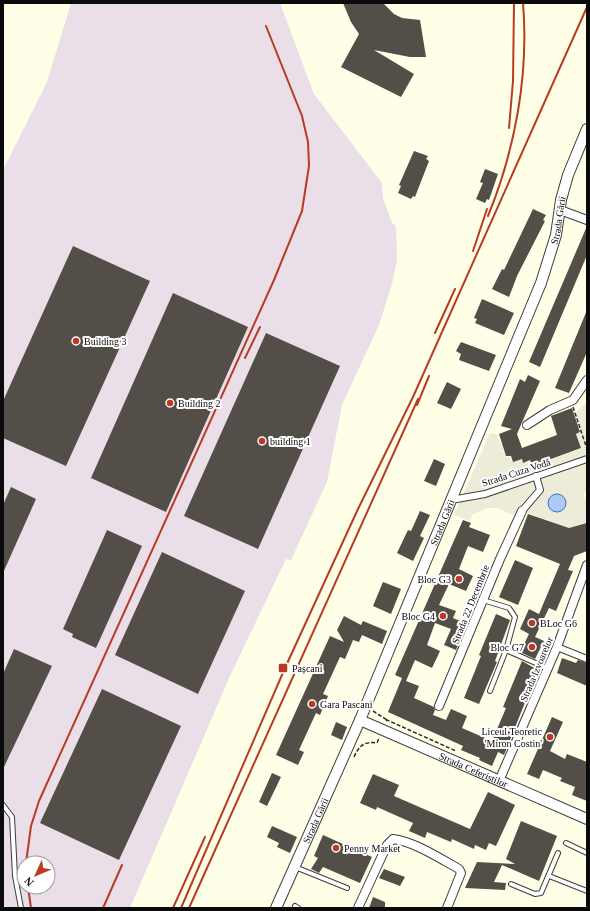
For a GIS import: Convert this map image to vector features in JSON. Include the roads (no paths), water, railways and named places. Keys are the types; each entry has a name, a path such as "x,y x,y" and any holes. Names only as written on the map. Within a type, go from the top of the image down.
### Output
{"street":[{"name":"Strada Gării","path":"276,908 366,707 541,283 556,235 568,175 587,129"},
{"path":"560,210 587,220"},
{"path":"527,425 550,410 573,400 587,380"},
{"name":"Strada Cuza Vodă","path":"451,500 485,494 587,459"},
{"path":"522,511 540,490 536,476"},
{"name":"Strada 22 Decembrie","path":"439,706 500,559 522,511"},
{"name":"Strada Izvoarelor","path":"499,781 557,647 587,565"},
{"path":"557,647 587,659"},
{"name":"Strada Ceferiștilor","path":"360,720 587,819"},
{"path":"358,908 387,845 393,839 399,839 459,869 461,873 458,884 447,908"}],"lane":[{"path":"483,600 509,608 514,614 515,622 490,691"},
{"path":"506,650 547,668"},
{"path":"3,805 12,817 15,876 20,908"},
{"path":"566,843 587,853"},
{"path":"511,884 538,894 543,890 558,854"},
{"path":"295,867 347,888"},
{"path":"549,876 587,891"}],"water":[{"path":"553,494 561,494 566,499 564,510 561,512 553,512 548,507 548,499"}],"railway":[{"path":"509,128 513,81 514,3"},
{"path":"488,216 506,165 518,112 524,57 523,3"},
{"path":"181,908 285,668 358,509 413,397 587,7"},
{"path":"27,855 31,826 39,801 274,280 302,211 309,166 308,142 302,116 266,26"},
{"path":"473,251 487,209"},
{"path":"435,333 455,289"},
{"path":"245,358 260,327"},
{"path":"417,405 429,376"},
{"path":"189,908 418,399"},
{"path":"173,908 205,837"},
{"path":"103,908 122,865"},
{"path":"29,895 31,908"}],"place":[{"name":"Building 3","path":"76,341"},
{"name":"Building 2","path":"170,403"},
{"name":"building 1","path":"262,441"},
{"name":"Bloc G3","path":"459,579"},
{"name":"Bloc G4","path":"443,616"},
{"name":"BLoc G6","path":"532,623"},
{"name":"Bloc G7","path":"532,647"},
{"name":"Pașcani","path":"283,668"},
{"name":"Gara Pascani","path":"312,704"},
{"name":"Liceul Teoretic 'Miron Costin'","path":"550,737"},
{"name":"Penny Market","path":"336,848"}]}
